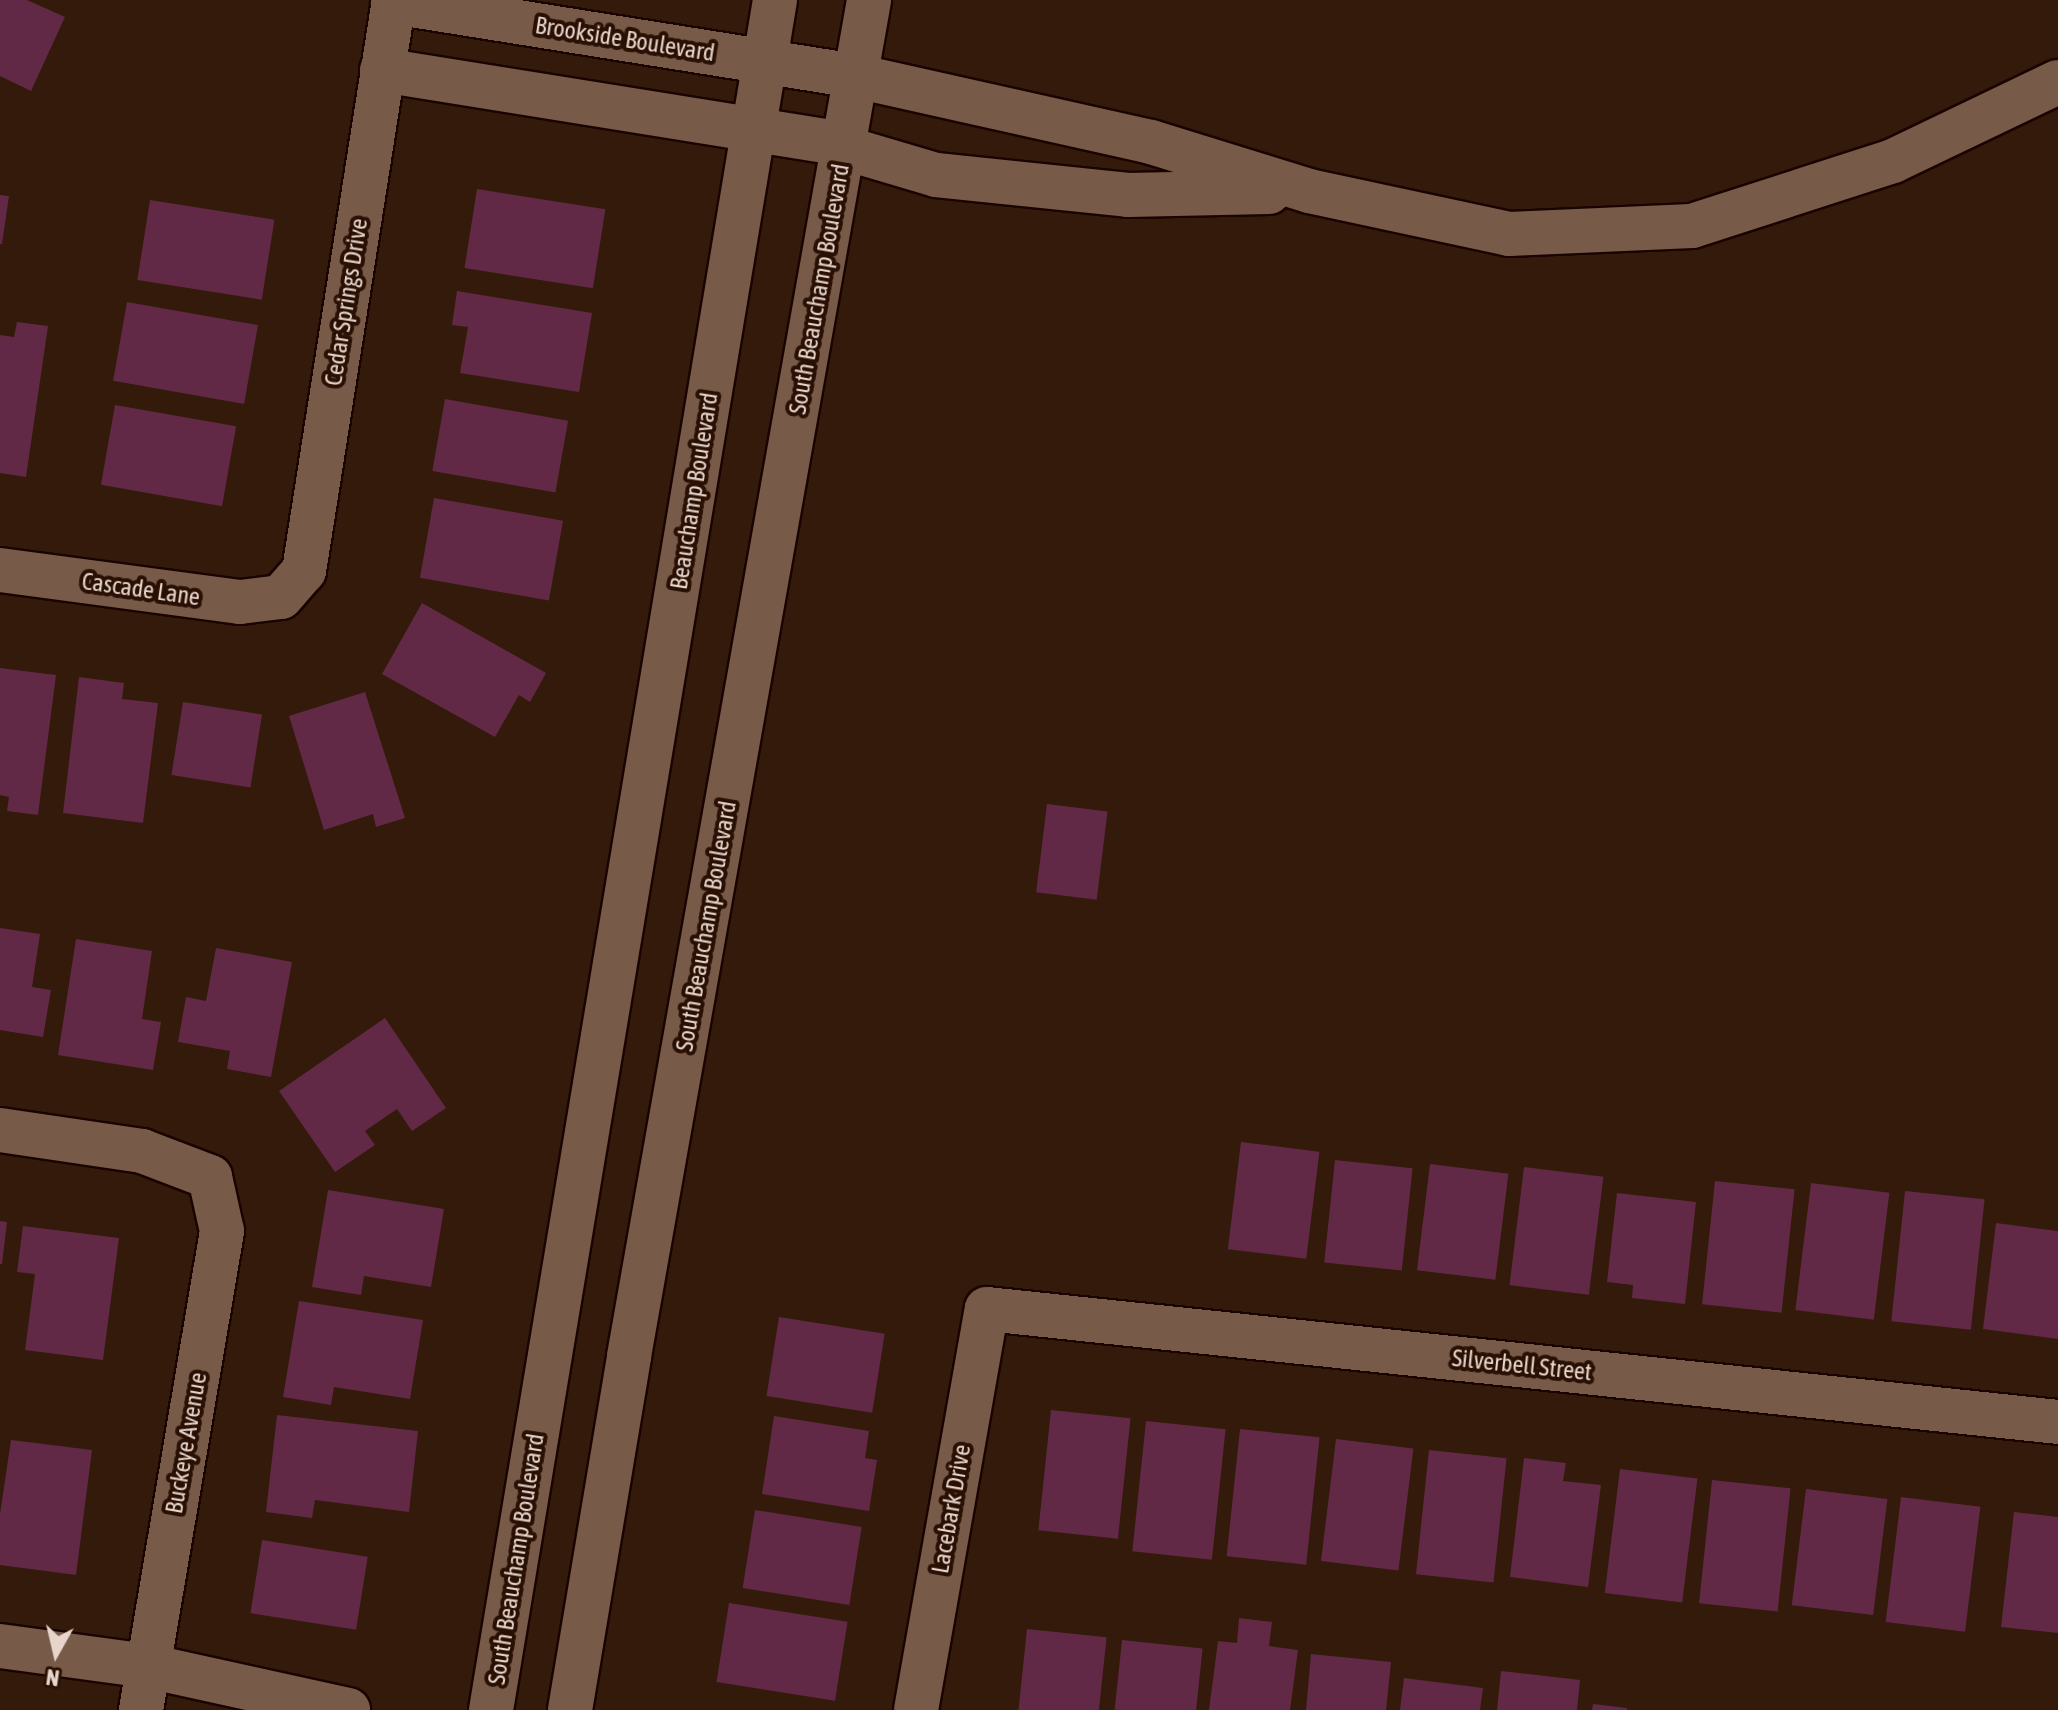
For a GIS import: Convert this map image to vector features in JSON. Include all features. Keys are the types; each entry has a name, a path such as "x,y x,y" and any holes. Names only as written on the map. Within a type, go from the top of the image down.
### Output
{"street":[{"name":"Beauchamp Boulevard","path":"612,981 775,0"},
{"path":"845,146 869,0"},
{"name":"Brookside Boulevard","path":"393,1 856,76 1151,142 1309,191"},
{"name":"Cedar Springs Drive","path":"281,597 304,571 393,1"},
{"path":"382,70 845,146 936,175 1128,195 1309,191 1509,234 1692,226 1893,161 2058,82"},
{"name":"South Beauchamp Boulevard","path":"570,1710 629,1356 845,146"},
{"name":"Cascade Lane","path":"0,570 240,602 281,597"},
{"name":"South Beauchamp Boulevard","path":"491,1710 612,981"},
{"name":"Buckeye Avenue","path":"0,1130 142,1151 210,1177 222,1231 141,1710"},
{"name":"Silverbell Street","path":"987,1309 2058,1422"},
{"name":"Lacebark Drive","path":"916,1710 987,1309"},
{"path":"0,1646 148,1666 348,1710"}],"building":[{"path":"0,0 27,0 65,17 31,91 0,76"},
{"path":"477,189 605,209 593,288 464,268"},
{"path":"0,195 9,196 2,244 0,244"},
{"path":"150,200 274,220 262,300 137,280"},
{"path":"457,291 592,313 579,392 460,373 468,327 452,325"},
{"path":"127,302 258,325 244,404 113,381"},
{"path":"17,322 48,326 26,477 0,473 0,335 14,337"},
{"path":"445,399 568,421 555,493 432,471"},
{"path":"115,405 236,426 222,506 101,485"},
{"path":"434,498 563,521 549,601 420,578"},
{"path":"422,603 546,673 530,702 519,695 495,737 382,674"},
{"path":"0,668 56,675 38,815 7,811 9,797 0,795"},
{"path":"79,677 124,683 122,699 158,703 143,823 63,813"},
{"path":"365,692 405,818 376,827 373,814 324,830 289,716"},
{"path":"183,702 262,715 250,788 171,775"},
{"path":"1047,804 1108,811 1097,900 1036,892"},
{"path":"0,928 40,934 32,987 51,990 43,1037 0,1030"},
{"path":"76,939 152,951 142,1019 161,1022 153,1070 58,1055"},
{"path":"216,948 292,962 271,1077 227,1069 230,1051 178,1042 186,997 206,1001"},
{"path":"385,1018 446,1108 412,1131 397,1109 365,1131 375,1145 335,1172 279,1091"},
{"path":"1241,1142 1319,1152 1306,1259 1228,1249"},
{"path":"1335,1160 1413,1168 1402,1271 1324,1262"},
{"path":"1430,1164 1508,1174 1495,1280 1417,1270"},
{"path":"1524,1167 1603,1177 1589,1295 1509,1285"},
{"path":"1715,1181 1795,1189 1782,1313 1702,1304"},
{"path":"1811,1183 1889,1193 1874,1320 1795,1310"},
{"path":"328,1190 444,1209 431,1287 364,1276 361,1295 312,1287"},
{"path":"1905,1191 1985,1199 1971,1330 1891,1321"},
{"path":"1617,1193 1696,1202 1685,1304 1632,1298 1633,1285 1607,1282"},
{"path":"0,1221 7,1222 2,1264 0,1264"},
{"path":"1996,1223 2058,1231 2058,1339 1983,1329"},
{"path":"23,1226 119,1238 103,1360 25,1350 35,1274 17,1272"},
{"path":"299,1301 423,1320 410,1399 334,1387 331,1405 283,1397"},
{"path":"779,1317 885,1334 872,1413 766,1396"},
{"path":"1051,1410 1131,1418 1118,1539 1038,1530"},
{"path":"277,1415 418,1431 409,1512 315,1500 312,1518 266,1512"},
{"path":"774,1416 869,1431 865,1458 877,1460 869,1511 762,1494"},
{"path":"1146,1421 1226,1429 1212,1560 1132,1551"},
{"path":"1240,1429 1320,1437 1306,1565 1227,1556"},
{"path":"1336,1439 1413,1449 1398,1571 1321,1561"},
{"path":"11,1440 92,1450 76,1575 0,1565 0,1514"},
{"path":"1429,1450 1507,1458 1494,1582 1416,1574"},
{"path":"1524,1458 1566,1463 1563,1481 1601,1485 1588,1587 1510,1577"},
{"path":"1620,1469 1697,1479 1682,1603 1605,1593"},
{"path":"1712,1480 1791,1488 1778,1612 1699,1603"},
{"path":"1806,1489 1887,1499 1873,1615 1792,1605"},
{"path":"1901,1497 1980,1507 1965,1632 1886,1622"},
{"path":"755,1510 862,1527 849,1605 743,1588"},
{"path":"2014,1512 2058,1517 2058,1633 2001,1627"},
{"path":"262,1540 368,1557 356,1630 250,1613"},
{"path":"729,1603 848,1622 835,1701 716,1682"},
{"path":"1239,1618 1272,1622 1269,1646 1298,1650 1290,1710 1209,1710 1218,1641 1237,1643"},
{"path":"1027,1629 1107,1637 1099,1710 1018,1710"},
{"path":"1122,1640 1203,1648 1196,1710 1115,1710"},
{"path":"1311,1654 1391,1662 1386,1710 1306,1710"},
{"path":"1501,1671 1580,1680 1577,1710 1497,1710"},
{"path":"1404,1678 1483,1688 1480,1710 1400,1710"},
{"path":"1593,1704 1627,1708 1627,1710 1592,1710"}]}
